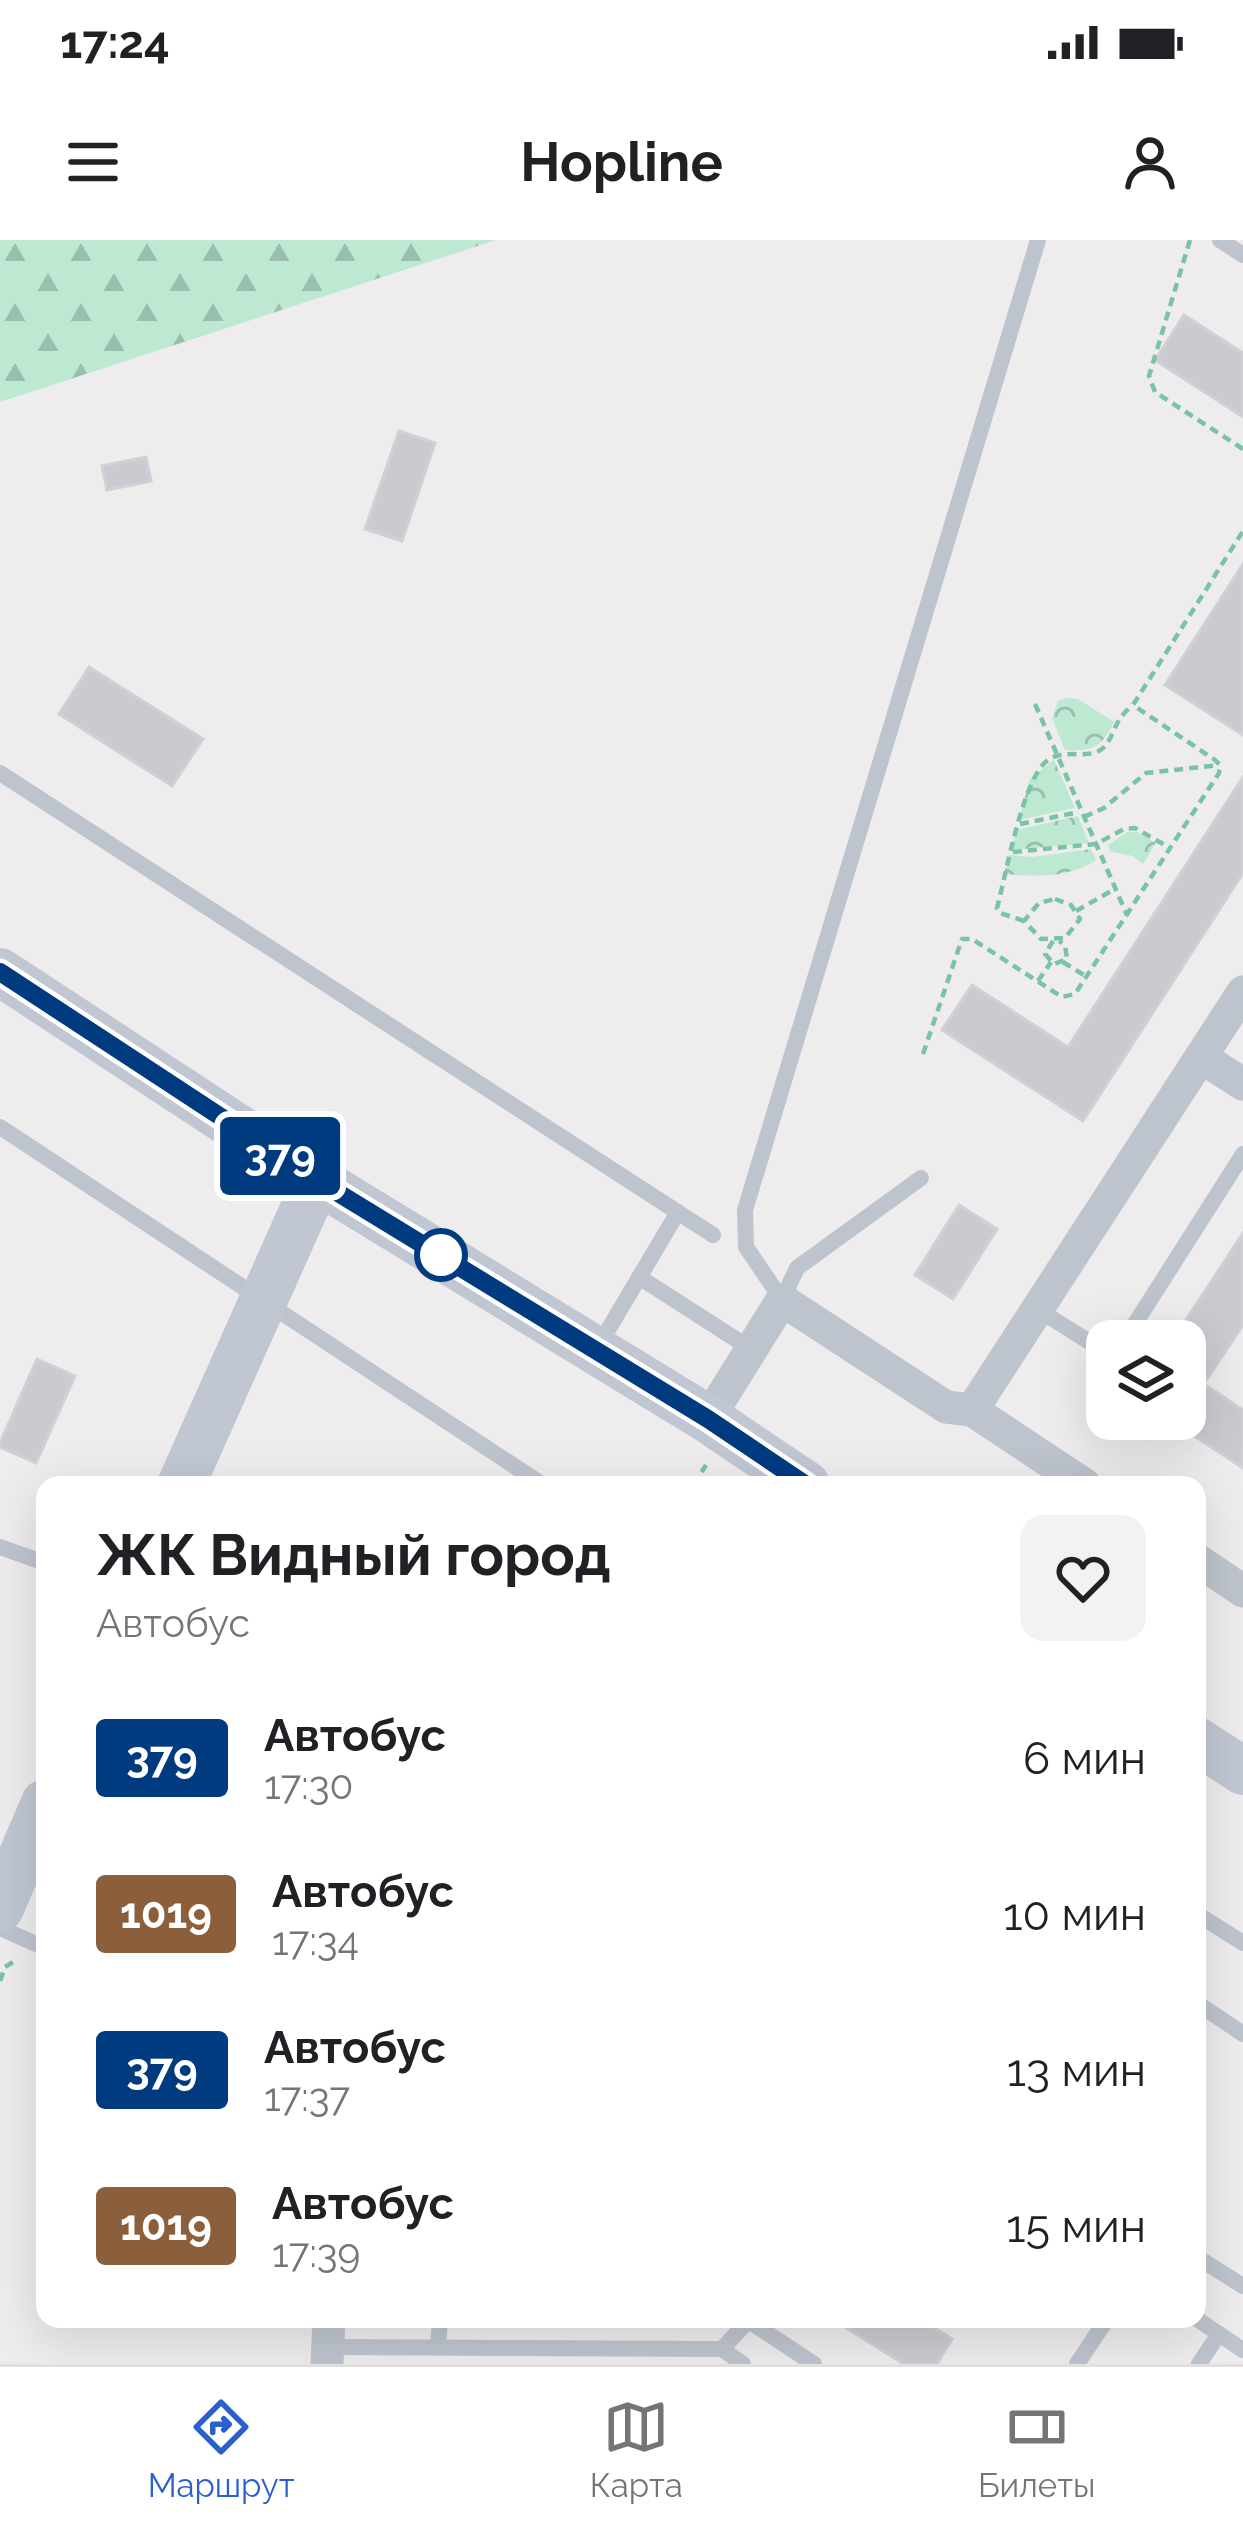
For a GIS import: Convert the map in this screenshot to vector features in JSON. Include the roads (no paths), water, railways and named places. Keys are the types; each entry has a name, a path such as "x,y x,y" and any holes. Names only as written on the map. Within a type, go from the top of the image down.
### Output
{"main road":[{"path":"0,972 317,1180 708,1419 793,1476"},
{"path":"185,1476 317,1180"},
{"path":"1206,1748 1243,1771"},
{"path":"1,1914 36,1826"}],"street":[{"path":"972,1410 1243,992"},
{"path":"1201,1057 1243,1084"},
{"path":"708,1419 782,1300 946,1407 972,1410 1071,1476"},
{"path":"1206,1566 1243,1591"}],"lane":[{"path":"782,1300 746,1246 745,1210 1038,240"},
{"path":"1220,240 1243,255"},
{"path":"0,773 713,1235"},
{"path":"0,1127 529,1476"},
{"path":"1137,1320 1243,1154"},
{"path":"782,1300 797,1268 920,1178"},
{"path":"596,1351 678,1212"},
{"path":"639,1277 752,1348"},
{"path":"1037,1309 1086,1340"},
{"path":"0,1546 36,1560"},
{"path":"36,1871 1,1914 36,1941"},
{"path":"1206,1920 1243,1943"},
{"path":"1206,2009 1243,2035"},
{"path":"1206,2263 1243,2286"},
{"path":"1206,2325 1243,2350"},
{"path":"438,2347 439,2328"},
{"path":"722,2349 740,2328"},
{"path":"759,2328 814,2364"},
{"path":"1077,2364 1101,2328"},
{"path":"1198,2364 1219,2334"},
{"path":"328,2343 382,2356 438,2347 722,2349 743,2364"}]}
